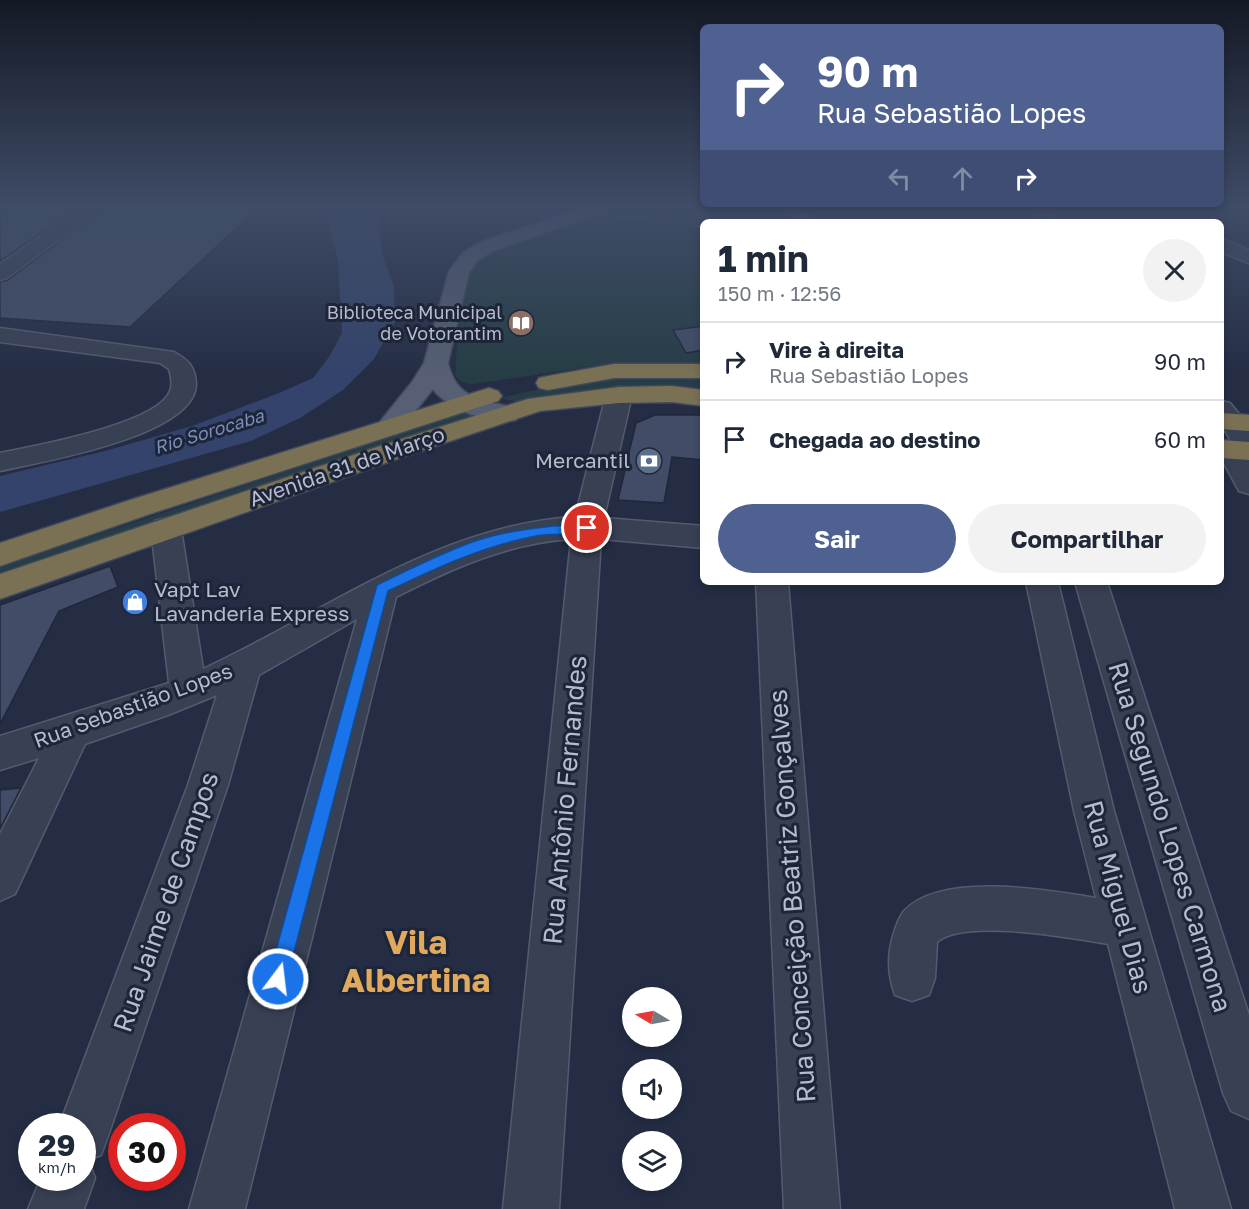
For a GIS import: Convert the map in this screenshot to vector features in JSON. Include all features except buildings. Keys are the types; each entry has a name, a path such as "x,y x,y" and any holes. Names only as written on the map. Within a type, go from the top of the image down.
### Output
{"highway":[{"name":"Avenida 31 de Março","path":"0,555 500,392 614,371 700,370"},
{"name":"Avenida 31 de Março","path":"0,587 537,404 619,395 672,394 700,398"}],"main road":[{"path":"388,428 422,386 436,363 459,271 466,262"},
{"path":"436,363 442,387 465,403 507,414"}],"street":[{"path":"0,274 16,262"},
{"path":"0,335 166,357 180,365 184,380 181,397 160,416 116,436 0,462"},
{"name":"Rua Antônio Fernandes","path":"531,1209 587,528 619,395"},
{"path":"1231,418 1237,449 1249,484"},
{"name":"Rua Sebastião Lopes","path":"0,753 188,691 244,666 382,588 440,560 483,544 538,531 587,528 700,537"},
{"path":"166,529 188,691"},
{"name":"Rua Conceição Beatriz Gonçalves","path":"772,585 812,1209"},
{"name":"Rua Miguel Dias","path":"1043,585 1094,811 1203,1209"},
{"name":"Rua Segundo Lopes Carmona","path":"1092,585 1249,1093"},
{"path":"216,1209 382,588"},
{"name":"Rua Jaime de Campos","path":"90,1113 208,785 244,666"},
{"path":"0,879 72,731"},
{"path":"912,978 914,950 920,927 937,915 1018,908 1125,925"},
{"path":"56,1209 63,1191"}],"shaded area":[{"path":"478,262 700,262 700,365 595,366 474,384 463,382 455,375 460,308 466,283"},
{"path":"630,375 700,377 700,392 518,402 500,398 575,381"},
{"path":"468,411 474,421 0,578 0,567"}],"water":[{"name":"Rio Sorocaba","path":"338,262 385,262 394,287 395,322 374,359 343,390 300,418 251,441 0,512 0,476 105,451 192,426 279,393 313,378 329,357 342,333"}],"place":[{"name":"Biblioteca Municipal de Votorantim","path":"521,323"},
{"name":"Mercantil","path":"649,461"},
{"name":"Vapt Lav Lavanderia Express","path":"135,602"}],"district":[{"name":"Vila Albertina","path":"416,961"}],"route":[{"path":"278,979 382,588 440,560 483,544 538,531 587,528"}]}
